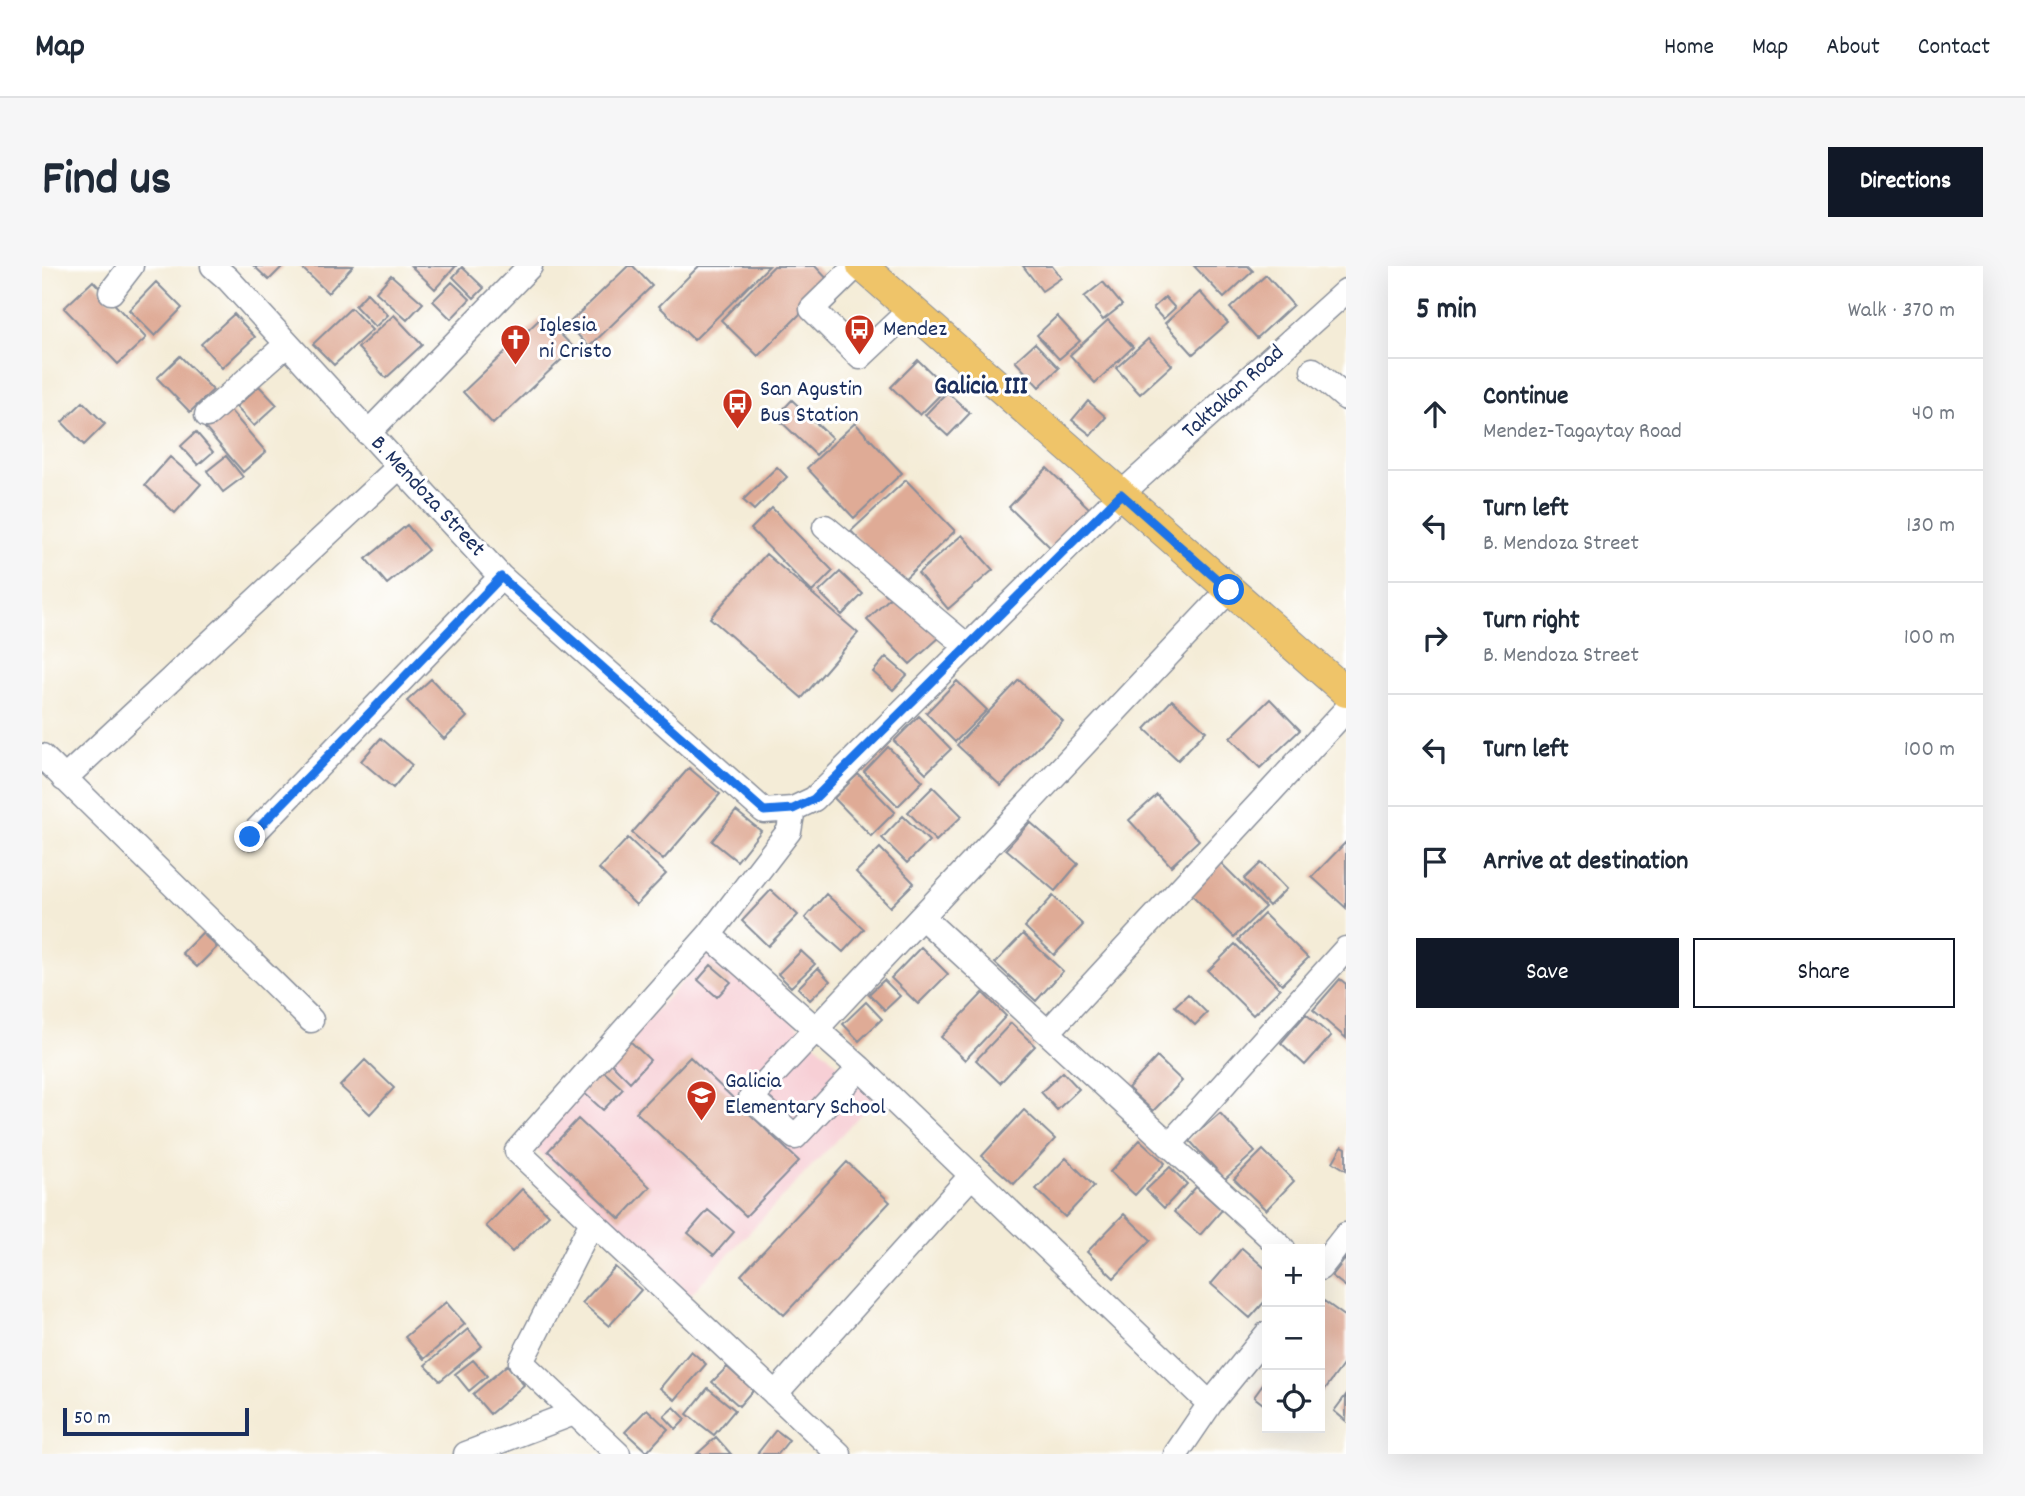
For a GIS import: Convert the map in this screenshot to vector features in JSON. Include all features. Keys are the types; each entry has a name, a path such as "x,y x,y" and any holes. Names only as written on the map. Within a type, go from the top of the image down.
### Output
{"main road":[{"path":"862,266 1346,692"}],"street":[{"path":"111,292 131,266"},
{"name":"B. Mendoza Street","path":"213,266 228,279 501,577 764,811 793,809"},
{"path":"368,433 530,266"},
{"path":"856,266 812,309 860,357 911,309"},
{"name":"Taktakan Road","path":"1121,494 1346,291"},
{"path":"207,415 286,345"},
{"path":"1313,370 1345,395"},
{"path":"64,779 399,467"},
{"path":"839,1454 517,1151 709,935 789,831 793,809 814,799 1121,494"},
{"path":"825,527 968,646"},
{"path":"250,837 501,577"},
{"path":"860,1068 795,1137 751,1098 1229,590"},
{"path":"1048,1032 1346,710"},
{"path":"42,756 311,1020"},
{"path":"922,917 1278,1244"},
{"path":"709,935 860,1068 1210,1404"},
{"path":"1169,1145 1346,949"},
{"path":"775,1394 972,1175"},
{"path":"592,1222 522,1362 618,1454"},
{"path":"1325,1262 1346,1235"},
{"path":"1176,1454 1210,1404 1262,1340"},
{"path":"466,1454 574,1413"}],"shaded area":[{"name":"Galicia Elementary School","path":"714,948 875,1099 690,1295 530,1144"}],"building":[{"path":"254,266 283,266 269,280"},
{"path":"300,266 353,266 328,293"},
{"path":"411,266 456,266 435,289"},
{"path":"628,266 633,266 652,286 589,347 568,324"},
{"path":"699,266 769,266 694,340 659,306"},
{"path":"774,266 815,266 831,283 758,356 721,320"},
{"path":"1023,266 1052,266 1061,278 1042,291"},
{"path":"1194,266 1248,266 1253,271 1224,298"},
{"path":"462,267 484,288 474,298 453,277"},
{"path":"391,275 423,303 407,320 376,292"},
{"path":"1266,275 1293,305 1257,338 1230,308"},
{"path":"93,281 146,338 118,364 64,308"},
{"path":"156,282 182,308 155,336 129,310"},
{"path":"452,282 470,299 451,319 433,301"},
{"path":"1103,282 1122,305 1103,320 1084,297"},
{"path":"1200,292 1228,323 1193,354 1165,323"},
{"path":"367,293 388,315 375,327 355,306"},
{"path":"1165,297 1175,308 1163,319 1153,308"},
{"path":"351,308 372,330 334,365 313,344"},
{"path":"234,314 255,337 222,368 201,344"},
{"path":"394,315 422,345 386,378 358,348"},
{"path":"543,316 574,348 493,424 463,392"},
{"path":"1057,316 1080,341 1059,359 1037,335"},
{"path":"1108,320 1133,347 1095,383 1070,355"},
{"path":"1148,339 1172,365 1140,394 1116,368"},
{"path":"1035,343 1059,368 1039,387 1015,361"},
{"path":"180,356 213,390 190,412 157,378"},
{"path":"918,360 947,388 920,415 891,387"},
{"path":"259,386 277,405 254,426 236,407"},
{"path":"947,392 970,413 948,436 925,415"},
{"path":"792,400 832,438 816,455 776,417"},
{"path":"1088,401 1106,417 1091,435 1072,420"},
{"path":"83,402 105,424 84,445 62,422"},
{"path":"228,408 266,452 243,472 205,428"},
{"path":"855,423 902,473 854,518 807,468"},
{"path":"196,432 213,452 198,465 181,446"},
{"path":"226,456 243,477 223,492 207,471"},
{"path":"170,457 201,484 175,513 145,485"},
{"path":"777,467 787,477 754,510 743,500"},
{"path":"1047,468 1091,510 1052,549 1009,507"},
{"path":"906,480 955,531 900,583 851,531"},
{"path":"772,508 833,571 812,592 751,529"},
{"path":"407,525 428,550 387,584 366,559"},
{"path":"962,535 993,570 948,609 918,573"},
{"path":"766,554 858,633 802,698 710,618"},
{"path":"840,572 863,594 842,615 819,592"},
{"path":"896,592 940,637 910,664 867,620"},
{"path":"886,657 907,675 893,690 873,672"},
{"path":"431,679 467,717 444,739 407,701"},
{"path":"1019,680 1063,721 1001,786 957,745"},
{"path":"957,681 987,710 955,742 926,713"},
{"path":"1270,699 1300,730 1260,768 1230,738"},
{"path":"1172,700 1206,731 1178,760 1145,729"},
{"path":"919,716 951,749 926,773 894,741"},
{"path":"381,738 412,765 393,788 361,761"},
{"path":"888,747 923,781 898,806 864,772"},
{"path":"689,768 720,794 663,860 632,833"},
{"path":"858,774 895,812 871,836 834,798"},
{"path":"933,787 962,816 936,841 908,812"},
{"path":"1157,795 1199,840 1171,866 1129,820"},
{"path":"736,811 761,831 737,861 712,841"},
{"path":"903,816 929,841 907,863 882,838"},
{"path":"1030,822 1078,864 1055,891 1006,849"},
{"path":"628,838 666,874 636,905 599,869"},
{"path":"1346,842 1346,908 1312,877"},
{"path":"880,848 914,883 890,907 856,872"},
{"path":"1221,863 1265,907 1234,937 1191,894"},
{"path":"1261,863 1286,889 1269,906 1244,879"},
{"path":"771,890 798,915 768,946 742,921"},
{"path":"826,894 864,929 843,952 805,918"},
{"path":"1053,896 1083,925 1054,955 1025,927"},
{"path":"1264,914 1308,958 1282,984 1238,940"},
{"path":"202,933 217,947 197,967 182,953"},
{"path":"1023,934 1063,971 1036,1001 995,963"},
{"path":"1235,944 1280,989 1253,1015 1208,971"},
{"path":"921,947 948,974 918,1004 891,978"},
{"path":"801,951 815,964 791,987 778,974"},
{"path":"711,965 731,982 717,997 698,980"},
{"path":"818,968 830,981 810,1000 798,988"},
{"path":"1340,979 1346,984 1346,1038 1313,1010"},
{"path":"884,980 900,996 885,1010 869,994"},
{"path":"983,993 1006,1016 965,1060 941,1037"},
{"path":"1188,994 1207,1013 1195,1025 1175,1006"},
{"path":"866,1002 882,1019 859,1041 843,1024"},
{"path":"1306,1014 1331,1036 1305,1065 1281,1043"},
{"path":"1011,1023 1035,1046 1000,1083 976,1060"},
{"path":"630,1041 650,1060 630,1082 610,1062"},
{"path":"690,1057 799,1161 746,1216 636,1112"},
{"path":"1157,1057 1182,1081 1153,1111 1128,1088"},
{"path":"365,1060 394,1088 370,1114 340,1086"},
{"path":"602,1070 623,1089 603,1110 582,1091"},
{"path":"1063,1072 1079,1089 1057,1110 1041,1092"},
{"path":"1024,1110 1055,1139 1014,1184 982,1156"},
{"path":"1220,1113 1255,1152 1225,1179 1189,1140"},
{"path":"578,1119 650,1187 620,1219 548,1151"},
{"path":"1140,1140 1165,1163 1135,1195 1110,1172"},
{"path":"1342,1146 1346,1148 1346,1170 1333,1162"},
{"path":"1263,1150 1294,1181 1266,1210 1234,1179"},
{"path":"1066,1158 1094,1186 1065,1217 1036,1189"},
{"path":"847,1162 890,1202 784,1315 741,1275"},
{"path":"1170,1167 1187,1184 1164,1208 1146,1190"},
{"path":"1196,1187 1222,1210 1200,1235 1174,1212"},
{"path":"522,1189 549,1215 512,1252 486,1226"},
{"path":"708,1210 734,1232 714,1255 688,1233"},
{"path":"1124,1214 1151,1240 1114,1278 1087,1252"},
{"path":"1242,1248 1262,1266 1262,1305 1250,1318 1211,1284"},
{"path":"1346,1258 1346,1287 1332,1276"},
{"path":"615,1267 641,1290 609,1326 582,1303"},
{"path":"446,1302 465,1324 424,1359 405,1337"},
{"path":"1325,1302 1346,1317 1346,1361 1325,1389"},
{"path":"468,1329 482,1346 440,1381 425,1365"},
{"path":"691,1351 706,1364 675,1400 660,1388"},
{"path":"473,1360 487,1376 469,1391 455,1374"},
{"path":"507,1365 524,1385 490,1414 473,1394"},
{"path":"727,1367 753,1390 739,1406 712,1382"},
{"path":"1262,1386 1262,1403 1254,1397"},
{"path":"708,1388 735,1410 714,1435 687,1414"},
{"path":"1346,1395 1346,1421 1334,1411"},
{"path":"674,1407 686,1419 676,1429 664,1416"},
{"path":"647,1409 668,1429 647,1452 625,1432"},
{"path":"776,1430 789,1440 778,1454 757,1454"},
{"path":"716,1437 731,1454 697,1454"}],"place":[{"name":"Mendez","path":"860,357"},
{"name":"Iglesia ni Cristo","path":"516,366"},
{"name":"San Agustin Bus Station","path":"737,430"},
{"name":"Galicia Elementary School","path":"702,1122"}],"district":[{"name":"Galicia III","path":"981,387"}],"route":[{"path":"250,837 501,577 764,811 793,809 814,799 1121,494 1229,590"}]}
